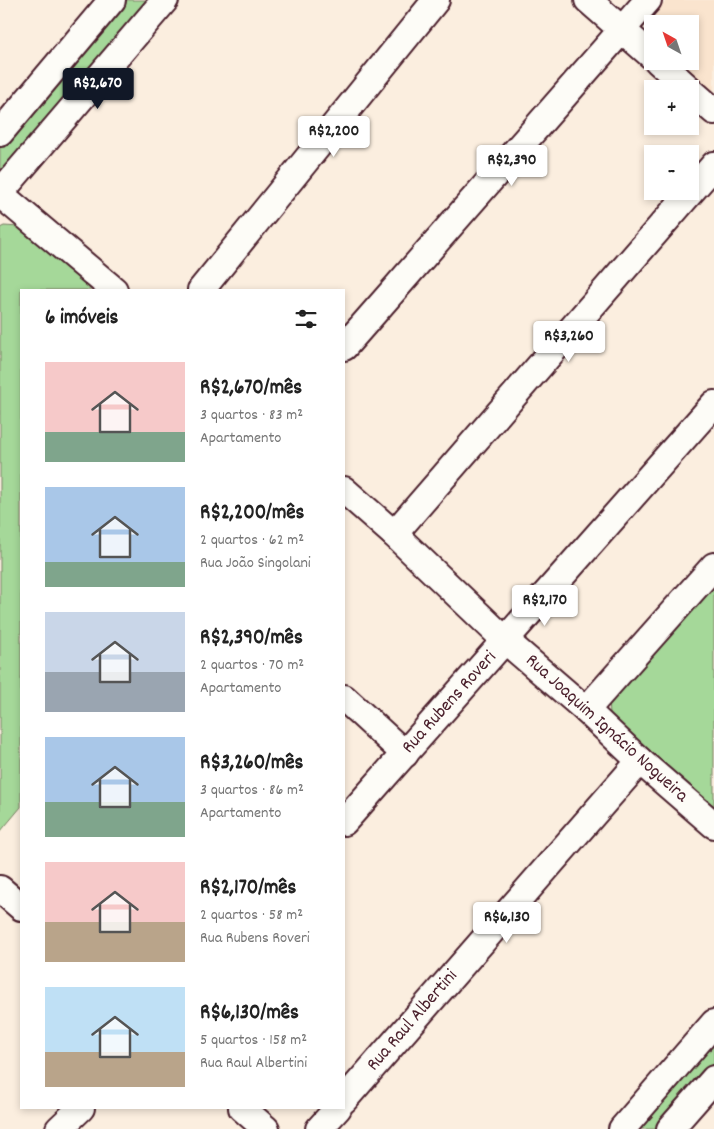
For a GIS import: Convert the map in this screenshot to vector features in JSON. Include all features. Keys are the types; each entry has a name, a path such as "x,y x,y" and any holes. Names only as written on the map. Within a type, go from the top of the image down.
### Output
{"street":[{"path":"0,133 112,0"},
{"path":"113,289 0,193 165,0"},
{"path":"202,289 436,0"},
{"path":"588,0 644,49"},
{"path":"345,346 648,0"},
{"path":"668,70 679,80"},
{"path":"699,98 714,111"},
{"path":"394,534 714,165"},
{"name":"Rua Rubens Roveri","path":"345,821 714,404"},
{"name":"Rua Joaquim Ignácio Nogueira","path":"345,491 394,534 506,641 714,825"},
{"path":"586,710 714,566"},
{"path":"345,699 404,754"},
{"name":"Rua Raul Albertini","path":"345,1099 640,761"},
{"path":"0,889 20,906"},
{"path":"622,1129 714,1023"},
{"path":"670,1129 714,1079"},
{"path":"59,1129 80,1109"},
{"path":"243,1109 266,1129"},
{"path":"319,1129 337,1109"}],"shaded area":[{"path":"666,0 714,0 714,93 688,70 699,70 699,15 655,15"}],"green space":[{"path":"121,0 153,0 0,174 0,144"},
{"path":"4,226 20,227 94,289 20,289 20,808 0,832 0,228"},
{"path":"714,582 714,807 649,752 610,714 609,700"},
{"path":"714,1035 714,1065 658,1129 632,1129"}]}
